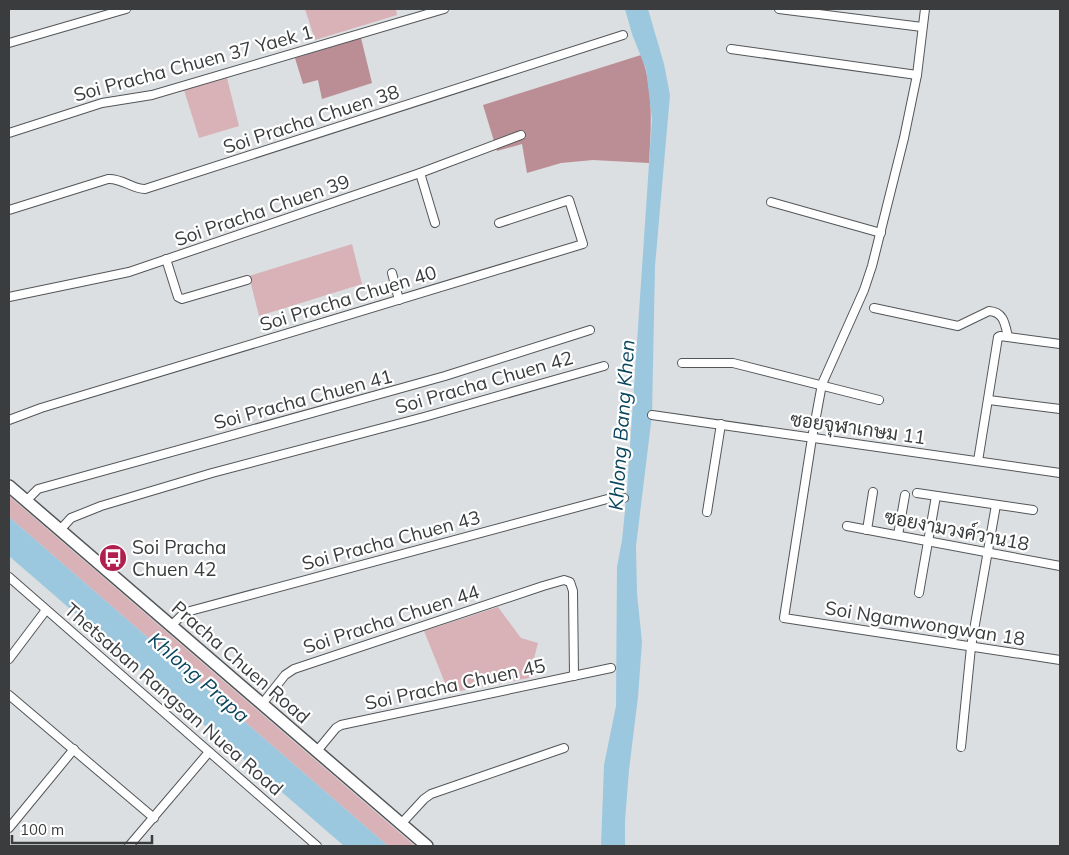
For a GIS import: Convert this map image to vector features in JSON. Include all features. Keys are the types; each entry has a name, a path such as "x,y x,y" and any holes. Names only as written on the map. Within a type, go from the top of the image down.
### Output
{"main road":[{"name":"Pracha Chuen Road","path":"9,486 428,846"}],"street":[{"path":"9,43 126,9"},
{"name":"Soi Pracha Chuen 37 Yaek 1","path":"9,133 102,103 152,95 444,9"},
{"path":"779,9 922,27"},
{"path":"812,438 822,384 864,290 881,233 917,75 924,9"},
{"name":"Soi Pracha Chuen 38","path":"9,210 108,179 118,179 140,189 145,189 623,35"},
{"path":"731,49 917,75"},
{"name":"Soi Pracha Chuen 39","path":"9,297 130,272 420,173 521,135"},
{"path":"420,173 435,223"},
{"name":"Soi Pracha Chuen 40","path":"9,420 41,408 583,244 570,200 499,223"},
{"path":"771,202 881,233"},
{"path":"166,259 178,297 182,299 247,280"},
{"path":"392,273 399,300"},
{"path":"874,308 958,326 989,311 994,311 1004,320 1008,337"},
{"name":"Soi Pracha Chuen 41","path":"26,501 38,489 446,376 590,330"},
{"path":"978,462 989,400 996,340 1000,336 1060,344"},
{"path":"682,363 733,363 822,384 879,400"},
{"name":"Soi Pracha Chuen 42","path":"60,530 71,518 101,506 212,473 604,366"},
{"path":"989,400 1060,409"},
{"name":"ซอยจุฬาเกษม 11","path":"652,415 1060,473"},
{"path":"707,512 721,424"},
{"name":"Soi Ngamwongwan 18","path":"812,438 784,618 1060,660"},
{"path":"867,530 873,492"},
{"path":"917,493 1033,510"},
{"path":"898,535 905,495"},
{"path":"919,593 936,496"},
{"name":"Soi Pracha Chuen 43","path":"172,625 184,613 611,498 624,498"},
{"path":"961,747 971,646 996,505"},
{"name":"ซอยงามวงค์วาน18","path":"847,526 1060,566"},
{"name":"Thetsaban Rangsan Nuea Road","path":"9,577 317,846"},
{"name":"Soi Pracha Chuen 44","path":"262,704 285,674 294,669 564,580 570,582 573,591 574,676"},
{"path":"9,659 46,610"},
{"name":"Soi Pracha Chuen 45","path":"317,751 336,728 341,725 611,668"},
{"path":"9,695 154,818"},
{"path":"401,824 424,798 432,794 564,748"},
{"path":"9,828 74,750"},
{"path":"129,846 209,752"}],"shaded area":[{"path":"305,9 396,9 397,15 315,40"},
{"path":"361,38 372,83 322,99 318,80 303,84 295,58"},
{"path":"641,55 650,95 649,163 593,160 561,163 527,173 522,144 497,151 483,105"},
{"path":"227,78 239,126 199,138 184,90"},
{"path":"352,244 362,284 259,316 249,276"},
{"path":"9,496 415,846 388,846 9,517"},
{"path":"498,607 521,638 538,643 529,678 449,693 424,631"}],"water":[{"path":"625,9 648,9 664,64 670,95 655,266 652,415 636,546 637,593 642,642 638,697 629,770 625,846 601,846 604,765 616,706 617,567 627,491 652,119 646,69 632,34"},
{"path":"9,517 388,846 344,846 9,556"}],"place":[{"name":"Soi Pracha Chuen 42","path":"113,558"}],"water label":[{"name":"Khlong Bang Khen","path":"621,425"},
{"name":"Khlong Prapa","path":"199,677"}]}
